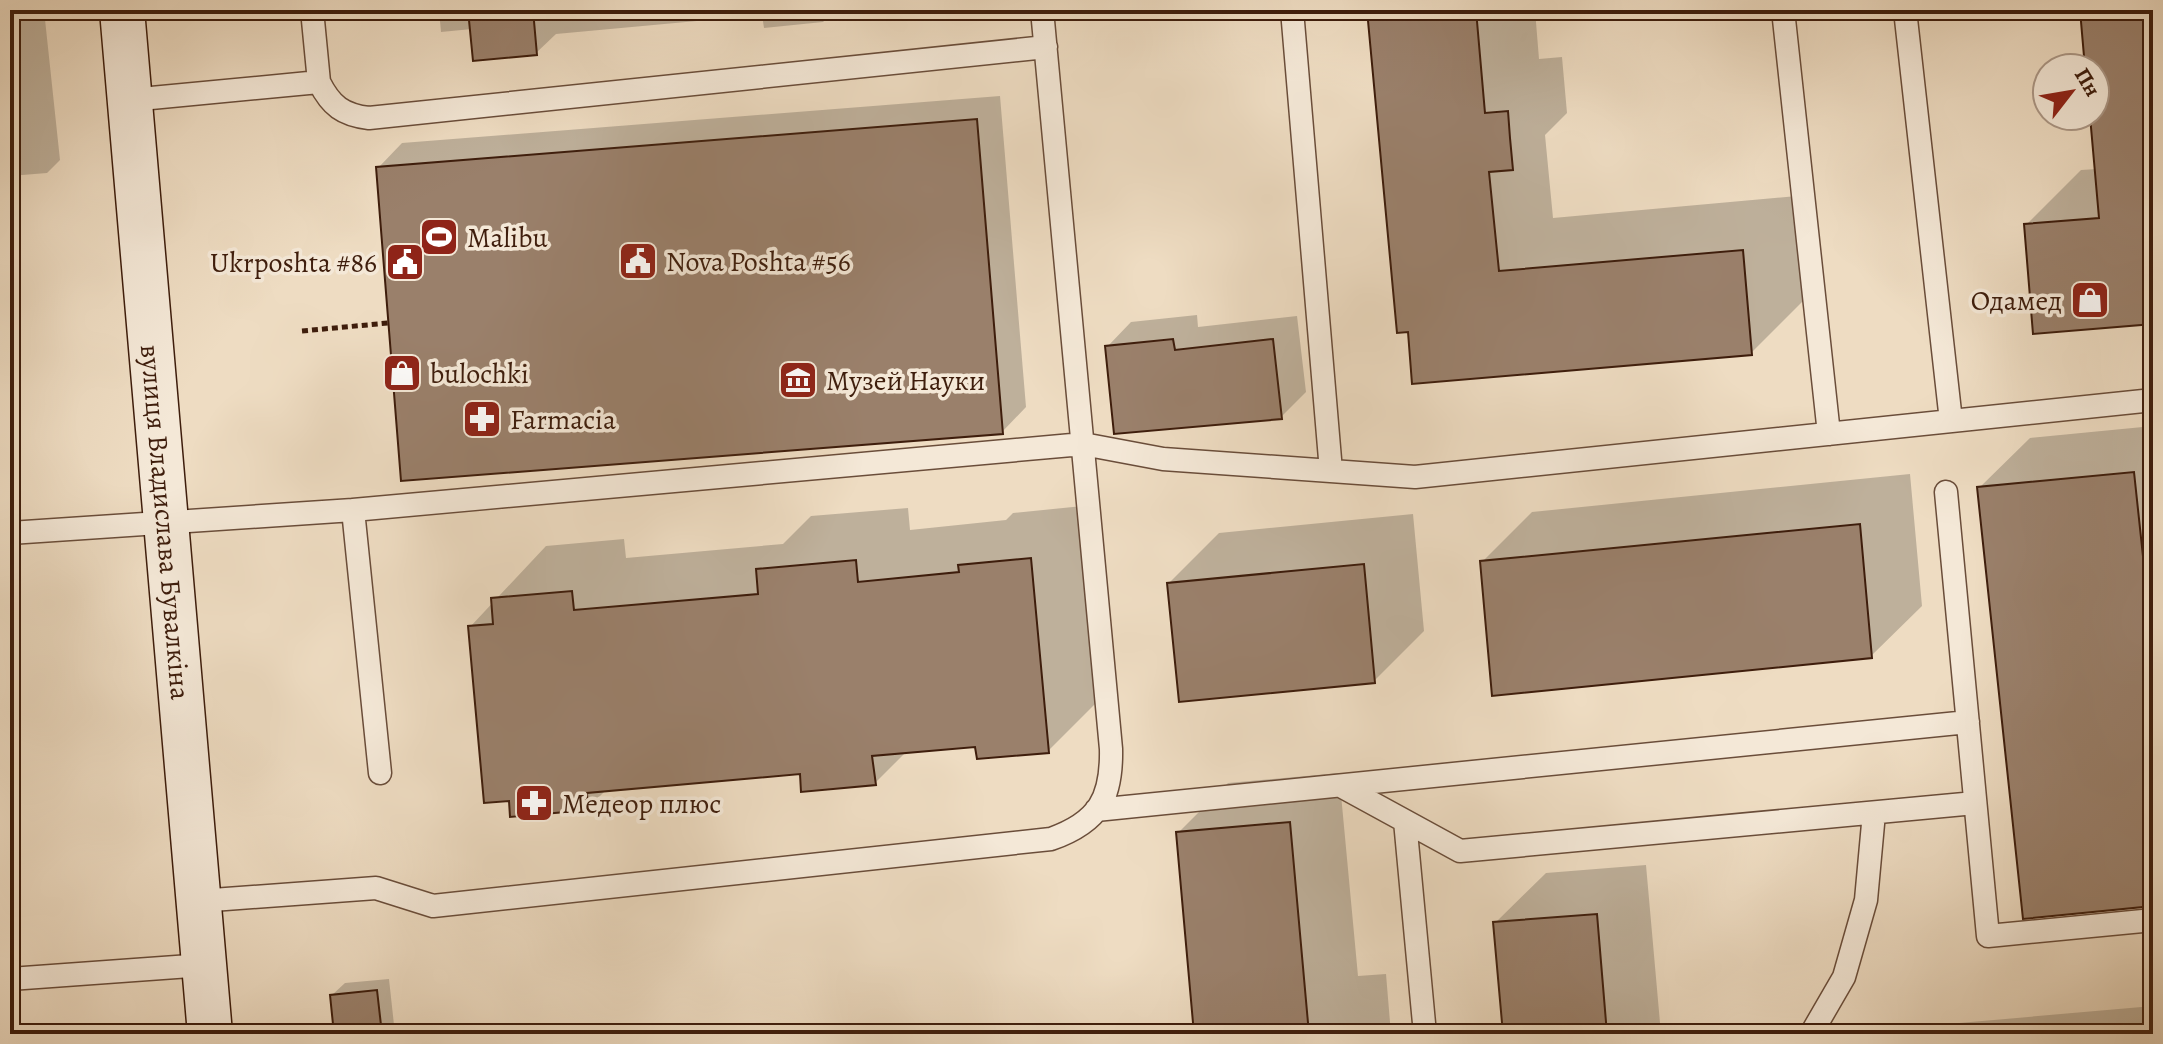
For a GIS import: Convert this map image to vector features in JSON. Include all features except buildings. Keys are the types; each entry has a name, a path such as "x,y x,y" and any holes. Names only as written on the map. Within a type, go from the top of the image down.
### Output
{"street":[{"name":"вулиця Владислава Бувалкіна","path":"122,10 210,1034"}],"lane":[{"path":"312,10 319,82 328,102 349,115 369,118 1046,47"},
{"path":"199,901 376,888 433,906 1051,839 1071,832 1096,810 1105,799 1111,777 1111,749 1042,10"},
{"path":"1292,10 1331,471"},
{"path":"1783,10 1829,434"},
{"path":"1905,10 1951,421"},
{"path":"130,100 319,82"},
{"path":"10,533 353,510 1083,444 1163,459 1415,477 2153,400"},
{"path":"1946,492 1988,936 2153,920"},
{"path":"353,510 380,773"},
{"path":"1096,810 1968,722"},
{"path":"1341,786 1460,851 1975,803"},
{"path":"1811,1034 1844,977 1853,946 1866,900 1874,813"},
{"path":"1405,821 1425,1034"},
{"path":"10,979 204,965"}],"path":[{"path":"302,331 388,323"}],"place":[{"name":"Malibu","path":"439,237"},
{"name":"Nova Poshta #56","path":"638,261"},
{"name":"Ukrposhta #86","path":"405,262"},
{"name":"Одамед","path":"2090,300"},
{"name":"bulochki","path":"402,373"},
{"name":"Музей Науки","path":"798,380"},
{"name":"Farmacia","path":"482,419"},
{"name":"Медеор плюс","path":"534,803"}]}
